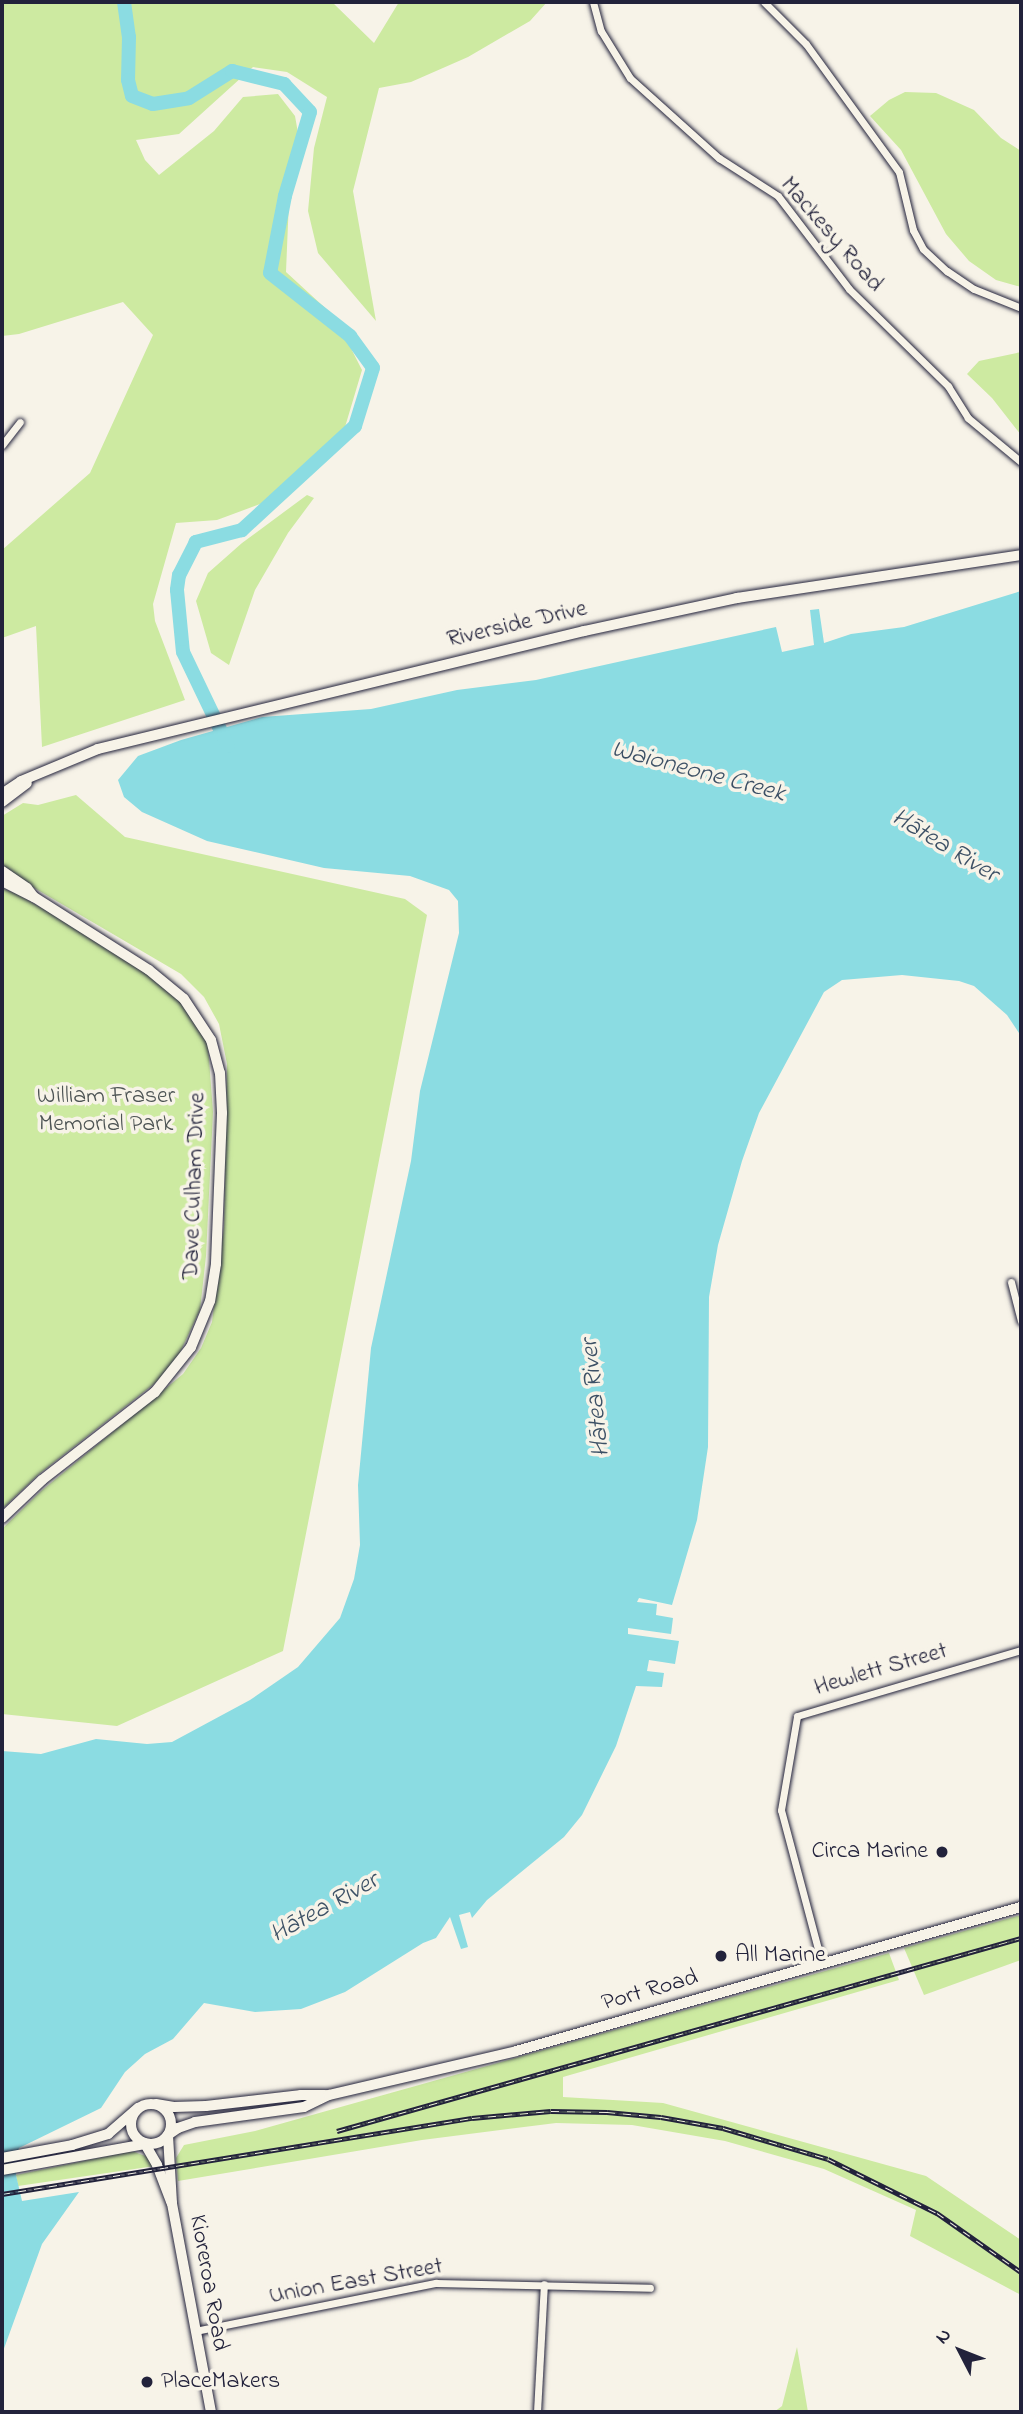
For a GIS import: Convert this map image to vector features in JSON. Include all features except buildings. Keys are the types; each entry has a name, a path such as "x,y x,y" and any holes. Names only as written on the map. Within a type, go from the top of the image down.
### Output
{"main road":[{"name":"Riverside Drive","path":"2,794 21,781 98,749 231,715 719,601 828,582 1021,555"},
{"name":"Riverside Drive","path":"2,802 33,778"},
{"name":"Dave Culham Drive","path":"2,871 27,888 34,897"},
{"name":"Dave Culham Drive","path":"2,881 34,897 166,982 192,1008 211,1040 221,1091 216,1264 206,1315 191,1347 172,1374 146,1401 33,1487 2,1518"},
{"name":"Port Road","path":"2,2170 121,2146 158,2143 195,2122 304,2107 329,2095 516,2051 1021,1907"},
{"name":"Port Road","path":"2,2158 44,2151 108,2134 138,2108 156,2104 174,2108 301,2095 329,2095"},
{"path":"156,2104 170,2117 168,2135"},
{"path":"138,2108 131,2119 131,2131 145,2144"},
{"name":"Kioreroa Road","path":"168,2135 172,2203 211,2412"},
{"name":"Kioreroa Road","path":"145,2144 157,2165 172,2203"}],"street":[{"name":"Mackesy Road","path":"593,2 595,19 630,78 719,158 778,196 849,289 948,386 968,418 1021,462"},
{"path":"764,2 806,44 895,166 905,188 913,230 923,249 966,284 1021,308"},
{"path":"2,445 20,422"},
{"path":"1011,1282 1021,1321"},
{"name":"Hewlett Street","path":"822,1964 781,1810 797,1716 1021,1650"},
{"name":"Union East Street","path":"195,2331 436,2283 650,2288"},
{"path":"537,2412 544,2284"}],"green space":[{"path":"2,2 332,2 374,43 399,2 547,2 530,21 468,57 411,82 379,88 353,191 376,321 318,253 308,211 314,148 327,97 287,72 253,67 179,134 136,140 145,160 159,175 214,131 243,97 278,94 295,116 301,150 289,200 286,272 335,317 362,370 345,427 279,497 217,520 176,523 153,604 155,621 185,700 42,747 36,626 2,638 2,550 90,473 153,335 123,302 19,334 2,336"},
{"path":"905,92 936,93 974,110 1001,138 1021,151 1021,287 996,280 969,261 946,234 901,150 870,116 889,100"},
{"path":"1021,352 1021,435 992,398 967,374 979,361"},
{"path":"307,495 314,498 288,533 255,590 229,665 211,653 196,601 208,573 242,543"},
{"path":"76,795 125,837 405,899 427,915 283,1651 117,1726 2,1714 2,1529 40,1492 183,1374 201,1348 212,1322 224,1227 227,1064 219,1024 204,997 181,974 2,869 2,816 23,803 38,805"},
{"name":"William Fraser Memorial Park","path":"2,888 144,966 198,1013 208,1046 213,1112 206,1256 200,1310 176,1361 154,1384 39,1474 2,1509"},
{"path":"1021,1915 1021,1960 924,1995 904,1948"},
{"path":"889,1953 899,1980 563,2077 563,2097 663,2103 926,2176 1021,2240 1021,2295 910,2236 916,2210 824,2169 725,2141 632,2125 556,2123 422,2140 178,2181 176,2158 184,2145 255,2131"},
{"path":"132,2151 148,2157 155,2166 18,2186 16,2175"},
{"path":"797,2347 808,2412 774,2412 782,2406"}],"water":[{"name":"Hātea River","path":"1021,591 1021,1036 1007,1015 974,986 959,981 902,975 842,980 824,992 759,1113 718,1245 709,1297 708,1447 697,1520 672,1605 639,1598 637,1602 657,1604 656,1615 673,1618 671,1634 628,1628 628,1634 679,1641 675,1664 649,1660 647,1671 664,1673 662,1687 636,1686 616,1746 582,1815 564,1837 487,1900 472,1918 470,1912 459,1915 468,1947 461,1949 450,1917 436,1938 423,1943 345,1992 301,2009 255,2012 204,2003 173,2039 145,2054 125,2072 101,2108 19,2148 16,2175 22,2201 79,2192 42,2244 2,2354 2,1751 41,1754 96,1739 147,1744 172,1742 250,1700 298,1667 340,1618 354,1579 360,1545 358,1485 371,1348 411,1161 420,1091 459,933 458,901 449,890 410,876 324,868 207,841 142,812 124,797 118,780 138,756 181,740 262,717 371,709 457,690 536,680 776,627 782,652 814,645 810,610 819,609 824,643 851,634 904,627"}],"waterway":[{"name":"Waioneone Creek","path":"124,2 129,37 128,80 132,96 153,104 189,98 232,71 284,84 310,112 285,196 270,273 350,336 373,368 355,426 242,530 196,542 179,575 177,590 183,652 228,746"}],"railway":[{"path":"337,2131 1021,1938"},
{"path":"2,2194 472,2118 551,2111 607,2112 661,2117 723,2128 828,2159 937,2213 1021,2272"}],"place":[{"name":"Circa Marine","path":"942,1852"},
{"name":"All Marine","path":"721,1956"},
{"name":"PlaceMakers","path":"147,2382"}]}
